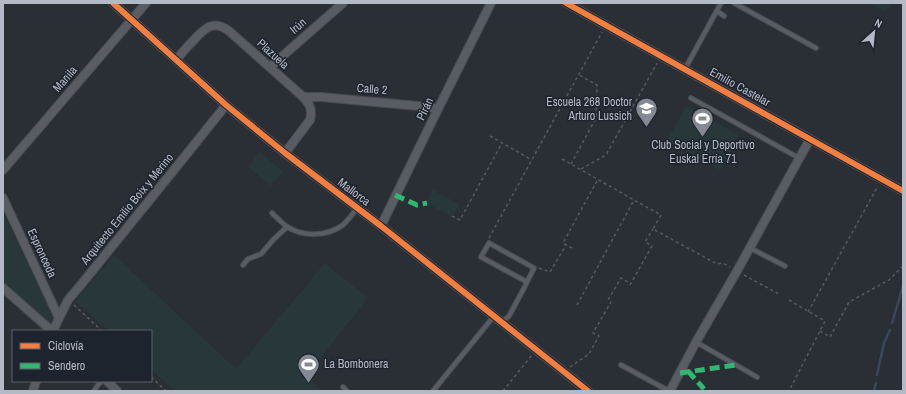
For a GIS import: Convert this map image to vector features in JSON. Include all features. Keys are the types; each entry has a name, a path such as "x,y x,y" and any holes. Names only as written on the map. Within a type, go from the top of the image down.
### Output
{"street":[{"name":"Mallorca","path":"113,3 226,105 588,391"},
{"name":"Manila","path":"3,170 146,3"},
{"name":"Irún","path":"270,67 343,3"},
{"name":"Pirán","path":"381,226 491,3"},
{"name":"Emilio Castelar","path":"566,3 903,191"},
{"name":"Plazuela","path":"176,60 201,32 212,25 224,27 229,31 303,97 309,105 311,110 310,120 285,153"},
{"name":"Calle 2","path":"303,97 321,96 438,109"},
{"name":"Arquitecto Emilio Boix y Merino","path":"53,330 68,300 85,281 226,105"},
{"path":"669,391 810,139"},
{"name":"Espronceda","path":"3,198 59,318"},
{"path":"3,288 52,330"},
{"path":"108,382 117,391"}],"lane":[{"path":"685,69 721,3"},
{"path":"734,3 816,48"},
{"path":"717,11 724,16"},
{"path":"691,98 799,158"},
{"path":"272,213 287,227 295,231 316,234 334,230 343,225 357,208"},
{"path":"243,265 248,259 261,254 287,227"},
{"path":"502,323 509,316 524,290 526,282 534,268 489,243 481,257 526,282"},
{"path":"749,248 785,266"},
{"path":"433,391 494,316"},
{"path":"696,342 757,377"},
{"path":"621,364 669,391"},
{"path":"94,391 101,382"},
{"path":"343,387 348,391"}],"path":[{"path":"489,243 489,239 606,25"},
{"path":"581,169 606,155 661,56"},
{"path":"571,164 596,118 597,85 579,75"},
{"path":"490,136 532,160"},
{"path":"452,216 460,220 502,143"},
{"path":"562,159 661,214 645,242 652,246 630,285 621,278 608,300 611,302 593,333 598,336 589,354 564,372"},
{"path":"572,248 563,243 598,179"},
{"path":"808,312 882,180"},
{"path":"577,305 634,200"},
{"path":"653,229 717,264 723,263 778,294"},
{"path":"534,268 541,268 550,272 566,245"},
{"path":"820,331 830,337 849,302 889,280 903,266"},
{"path":"68,300 101,330"},
{"path":"789,300 825,321 789,391"},
{"path":"503,391 536,350"},
{"path":"152,378 166,391"}],"shaded area":[{"path":"869,3 891,3 886,12"},
{"name":"Club Social y Deportivo Euskal Erría 71","path":"686,106 739,135 720,170 667,141"},
{"path":"260,152 283,172 270,186 248,166"},
{"path":"433,190 459,204 452,217 426,203"},
{"path":"3,213 53,316 51,321 48,323 3,284"},
{"path":"114,255 236,369 325,263 368,298 306,376 323,391 175,391 152,370 152,330 108,330 75,301"}],"waterway":[{"path":"892,323 903,286"},
{"path":"877,375 884,343 890,330"},
{"path":"874,391 876,383"}],"marked path":[{"path":"395,195 417,205 427,203"},
{"path":"680,373 736,365"},
{"path":"688,371 704,389"}],"cycle path":[{"path":"113,3 226,105 588,391"},
{"path":"566,3 903,191"}],"place":[{"name":"Escuela 268 Doctor Arturo Lussich","path":"647,128"},
{"name":"Club Social y Deportivo Euskal Erría 71","path":"703,138"},
{"name":"La Bombonera","path":"308,384"}]}
